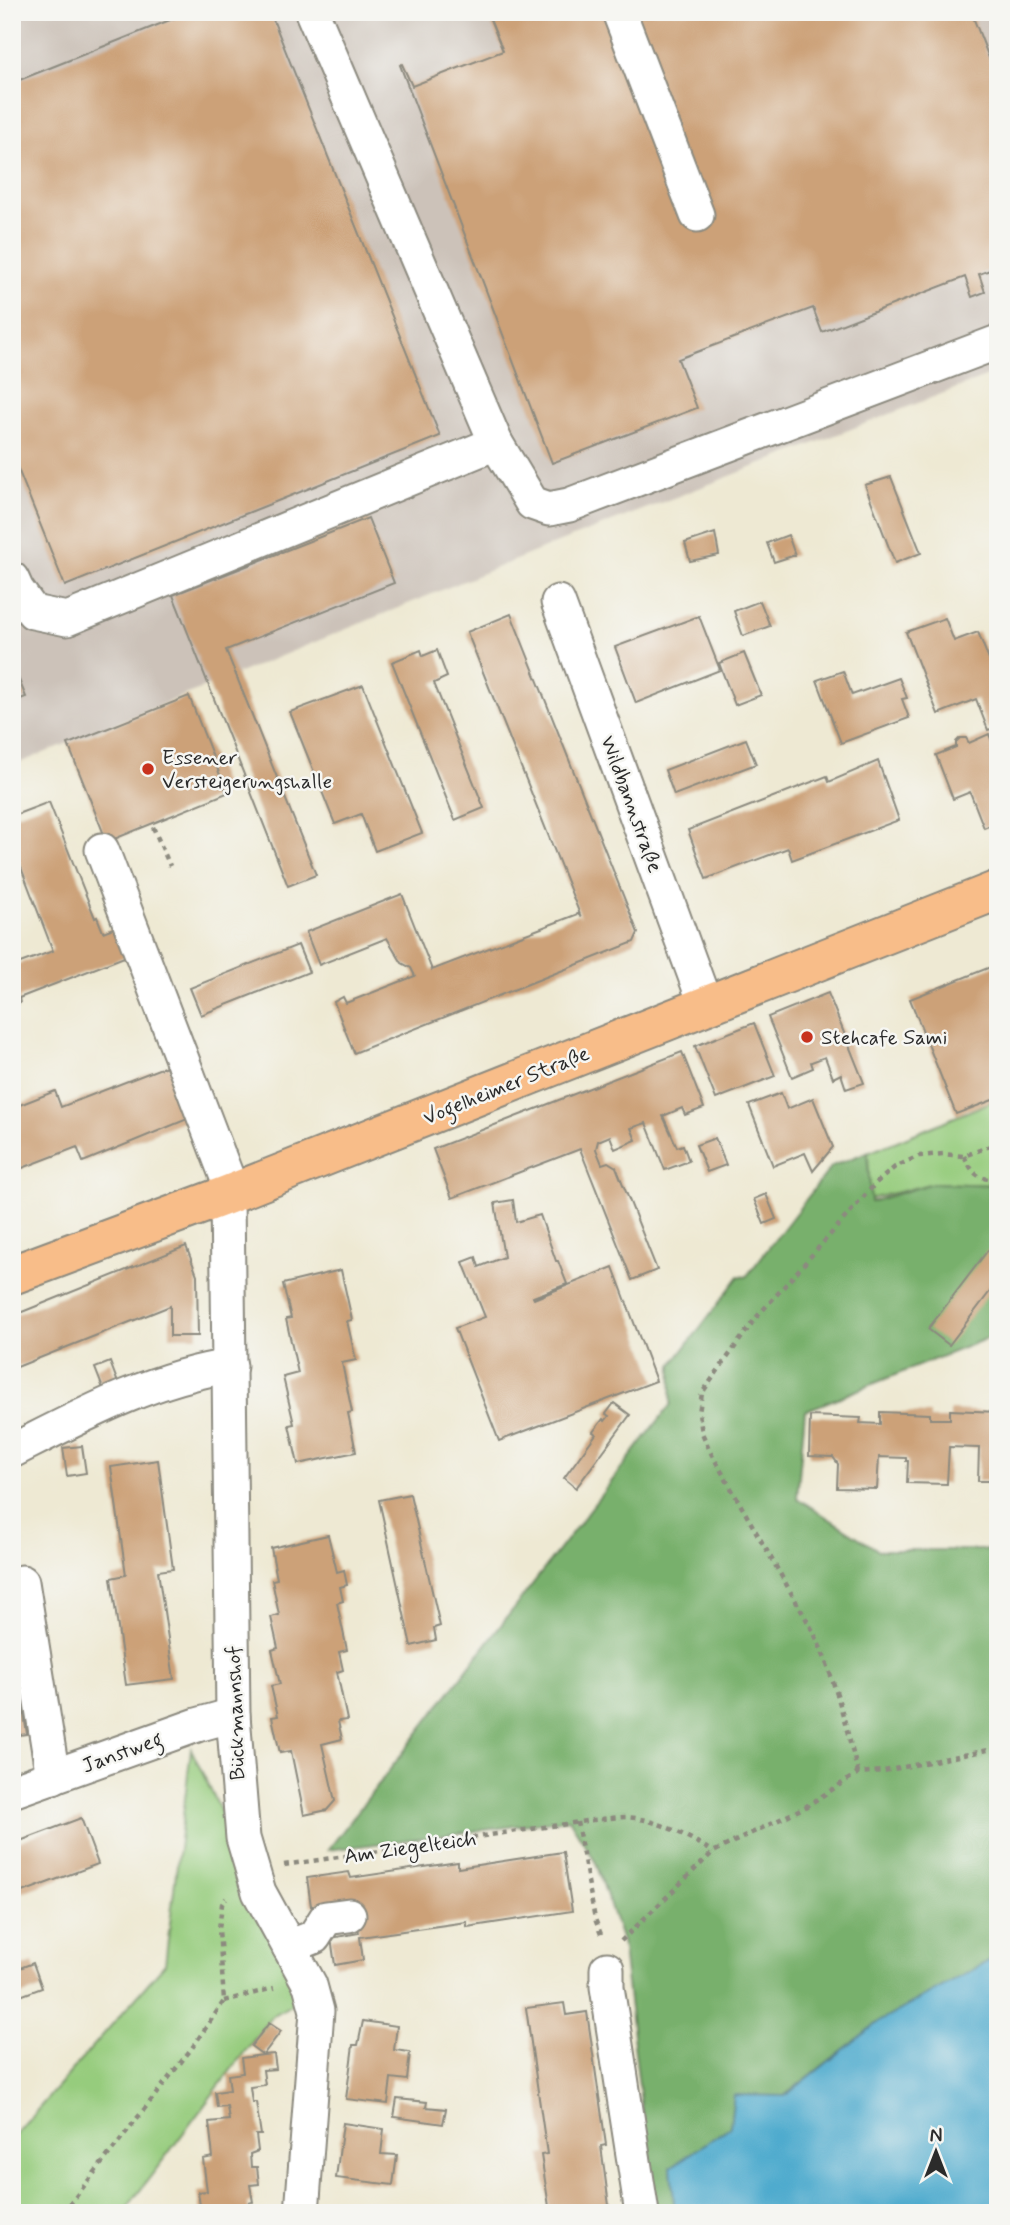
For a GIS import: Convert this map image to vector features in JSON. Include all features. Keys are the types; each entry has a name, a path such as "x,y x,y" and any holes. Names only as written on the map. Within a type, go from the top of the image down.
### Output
{"main road":[{"name":"Vogelheimer Straße","path":"12,1275 230,1194 998,890"}],"street":[{"path":"312,12 496,443 532,503 549,509 569,505 998,342"},
{"path":"619,12 697,215"},
{"path":"12,579 33,612 67,619 496,443"},
{"name":"Wildbannstraße","path":"558,602 706,1006"},
{"name":"Bückmannshof","path":"102,850 230,1194 233,1715 243,1838 253,1875 310,1985 317,2011 302,2213"},
{"path":"12,1451 102,1406 201,1370 230,1366"},
{"path":"22,1581 53,1777"},
{"name":"Janstweg","path":"12,1791 197,1725 233,1715"},
{"path":"294,1956 314,1937 326,1918 349,1916"},
{"path":"608,1964 607,1987 642,2213"}],"path":[{"path":"153,827 170,866"},
{"path":"858,1773 840,1700 813,1631 702,1433 699,1413 702,1393 755,1319 876,1183 895,1167 919,1156 964,1156 998,1143"},
{"path":"964,1156 978,1177 998,1180"},
{"path":"608,1964 625,1936 713,1852 805,1807 858,1773 884,1771 998,1748"},
{"name":"Am Ziegelteich","path":"253,1875 577,1822 627,1817 653,1822 713,1852"},
{"path":"577,1822 595,1919 608,1964"},
{"path":"63,2213 192,2048 224,2001 219,1929 222,1904 228,1894 253,1875"},
{"path":"224,2001 274,1988 294,1956"}],"shaded area":[{"path":"12,12 998,12 998,372 547,547 12,766"}],"green space":[{"path":"998,1099 998,1185 933,1183 870,1199 868,1153"},
{"path":"867,1152 871,1202 933,1183 998,1185 998,1334 805,1411 797,1498 878,1550 998,1550 998,1956 877,2023 784,2096 734,2095 730,2127 671,2167 675,2213 654,2213 622,1942 596,1863 569,1819 328,1850 671,1404 672,1365 739,1276 746,1277 832,1166"},
{"path":"191,1749 308,1994 271,2017 123,2213 12,2213 12,2139 165,1964"}],"water":[{"path":"998,1956 998,2213 675,2213 671,2167 730,2127 734,2095 785,2096 877,2023"}],"building":[{"path":"190,12 270,12 440,436 65,586 12,454 12,83"},
{"path":"487,12 971,12 998,81 998,267 979,274 985,292 972,297 965,277 822,332 813,308 678,359 697,408 552,463 400,65 402,64 412,86 503,51"},
{"path":"891,477 921,553 895,563 865,485"},
{"path":"368,518 394,583 226,650 316,875 288,886 173,595"},
{"path":"715,533 719,555 690,561 685,543"},
{"path":"788,535 795,555 774,562 767,543"},
{"path":"760,601 770,626 743,636 734,611"},
{"path":"511,614 638,933 634,942 354,1053 334,1002 343,997 346,1003 415,976 411,968 402,963 387,938 319,965 306,932 402,894 432,970 578,914 581,917 467,632"},
{"path":"699,616 720,670 636,703 615,647"},
{"path":"945,618 954,641 978,632 998,683 998,727 988,730 976,699 938,714 906,632"},
{"path":"421,650 423,656 437,650 447,677 434,683 484,808 455,820 392,662"},
{"path":"744,653 761,695 735,705 719,663"},
{"path":"12,663 26,697 12,702"},
{"path":"843,671 852,695 899,678 907,698 902,699 909,718 841,743 817,680"},
{"path":"363,685 422,833 375,851 361,814 335,824 290,712"},
{"name":"Essener Versteigerungshalle","path":"189,696 227,793 107,842 68,744"},
{"path":"989,734 998,756 998,822 984,828 970,792 953,799 936,755 956,747 960,738 966,738 969,743"},
{"path":"746,739 756,764 674,795 665,770"},
{"path":"878,761 899,820 792,860 788,848 706,879 688,830 827,776 829,782"},
{"path":"49,802 95,918 97,917 103,932 116,927 127,956 19,998 20,1003 12,1006 12,966 53,951 12,844 12,816"},
{"path":"298,945 309,972 201,1015 190,988"},
{"path":"998,964 998,1098 956,1114 910,999"},
{"path":"828,993 864,1083 846,1089 841,1074 833,1078 825,1057 811,1062 813,1068 792,1077 768,1017"},
{"path":"754,1023 775,1076 716,1099 695,1046"},
{"path":"682,1052 704,1108 685,1115 682,1108 663,1116 677,1147 683,1145 689,1161 665,1170 646,1123 631,1128 636,1140 615,1149 610,1136 598,1141 596,1149 602,1164 608,1162 616,1167 657,1270 632,1280 580,1149 452,1198 433,1149"},
{"path":"169,1065 190,1118 83,1162 77,1147 12,1172 12,1108 55,1091 61,1107"},
{"path":"781,1093 787,1109 813,1098 833,1147 813,1171 805,1153 773,1166 749,1105"},
{"path":"715,1138 726,1165 707,1172 696,1145"},
{"path":"766,1194 776,1219 764,1224 754,1199"},
{"path":"513,1200 516,1222 540,1215 567,1284 533,1297 534,1299 613,1267 656,1381 499,1441 455,1328 485,1317 463,1262 476,1257 479,1267 504,1257 495,1203"},
{"path":"186,1246 197,1275 198,1336 170,1336 170,1306 12,1369 12,1316"},
{"path":"988,1250 998,1257 998,1281 949,1345 928,1329"},
{"path":"341,1270 352,1320 347,1321 356,1360 342,1363 352,1412 348,1413 356,1452 298,1464 289,1425 294,1424 283,1377 298,1373 286,1319 291,1318 283,1284"},
{"path":"110,1362 121,1391 106,1396 95,1368"},
{"path":"614,1403 630,1415 576,1488 564,1478 596,1434 593,1432 603,1419 605,1421 609,1416 606,1414"},
{"path":"950,1410 998,1412 998,1481 978,1481 979,1448 949,1447 947,1484 907,1483 906,1458 879,1457 877,1489 837,1488 838,1464 833,1457 809,1456 810,1416 861,1418 860,1423 880,1424 880,1412 930,1414 930,1419 950,1419"},
{"path":"82,1446 86,1473 67,1476 63,1448"},
{"path":"158,1460 173,1569 158,1571 174,1679 126,1685 111,1578 126,1575 111,1467"},
{"path":"410,1494 440,1626 434,1628 436,1640 411,1646 379,1500"},
{"path":"328,1535 337,1572 344,1570 347,1585 340,1587 343,1601 337,1603 347,1650 339,1652 343,1670 337,1672 347,1720 338,1721 342,1739 322,1744 335,1801 327,1810 304,1815 291,1751 280,1753 272,1717 278,1716 271,1686 280,1684 272,1650 278,1648 271,1617 279,1615 272,1580 277,1579 271,1548"},
{"path":"12,1639 27,1734 12,1736"},
{"path":"81,1818 98,1864 12,1896 12,1844"},
{"path":"563,1852 572,1911 467,1927 467,1922 360,1937 363,1960 335,1965 331,1938 359,1933 354,1899 311,1906 307,1878 349,1872 351,1878 458,1862 458,1868"},
{"path":"33,1963 42,1988 12,1999 12,1971"},
{"path":"564,2003 566,2015 587,2012 606,2145 601,2146 610,2213 550,2213 541,2155 547,2154 526,2008"},
{"path":"363,2021 397,2026 394,2050 410,2052 407,2080 391,2078 388,2104 346,2099 353,2045 358,2045"},
{"path":"269,2023 281,2031 263,2055 251,2046"},
{"path":"274,2054 276,2069 263,2070 265,2085 250,2087 252,2102 256,2102 261,2135 256,2135 258,2151 250,2154 251,2167 257,2167 259,2184 250,2185 253,2202 248,2203 249,2213 201,2213 198,2192 207,2191 203,2159 213,2157 209,2122 229,2120 227,2106 217,2107 215,2092 230,2090 228,2075 243,2073 241,2058"},
{"path":"397,2099 427,2102 426,2107 446,2109 443,2124 394,2117"},
{"path":"343,2123 384,2129 381,2154 397,2155 393,2185 336,2178"}],"place":[{"name":"Essener Versteigerungshalle","path":"148,769"},
{"name":"Stehcafe Sami","path":"807,1037"}]}
